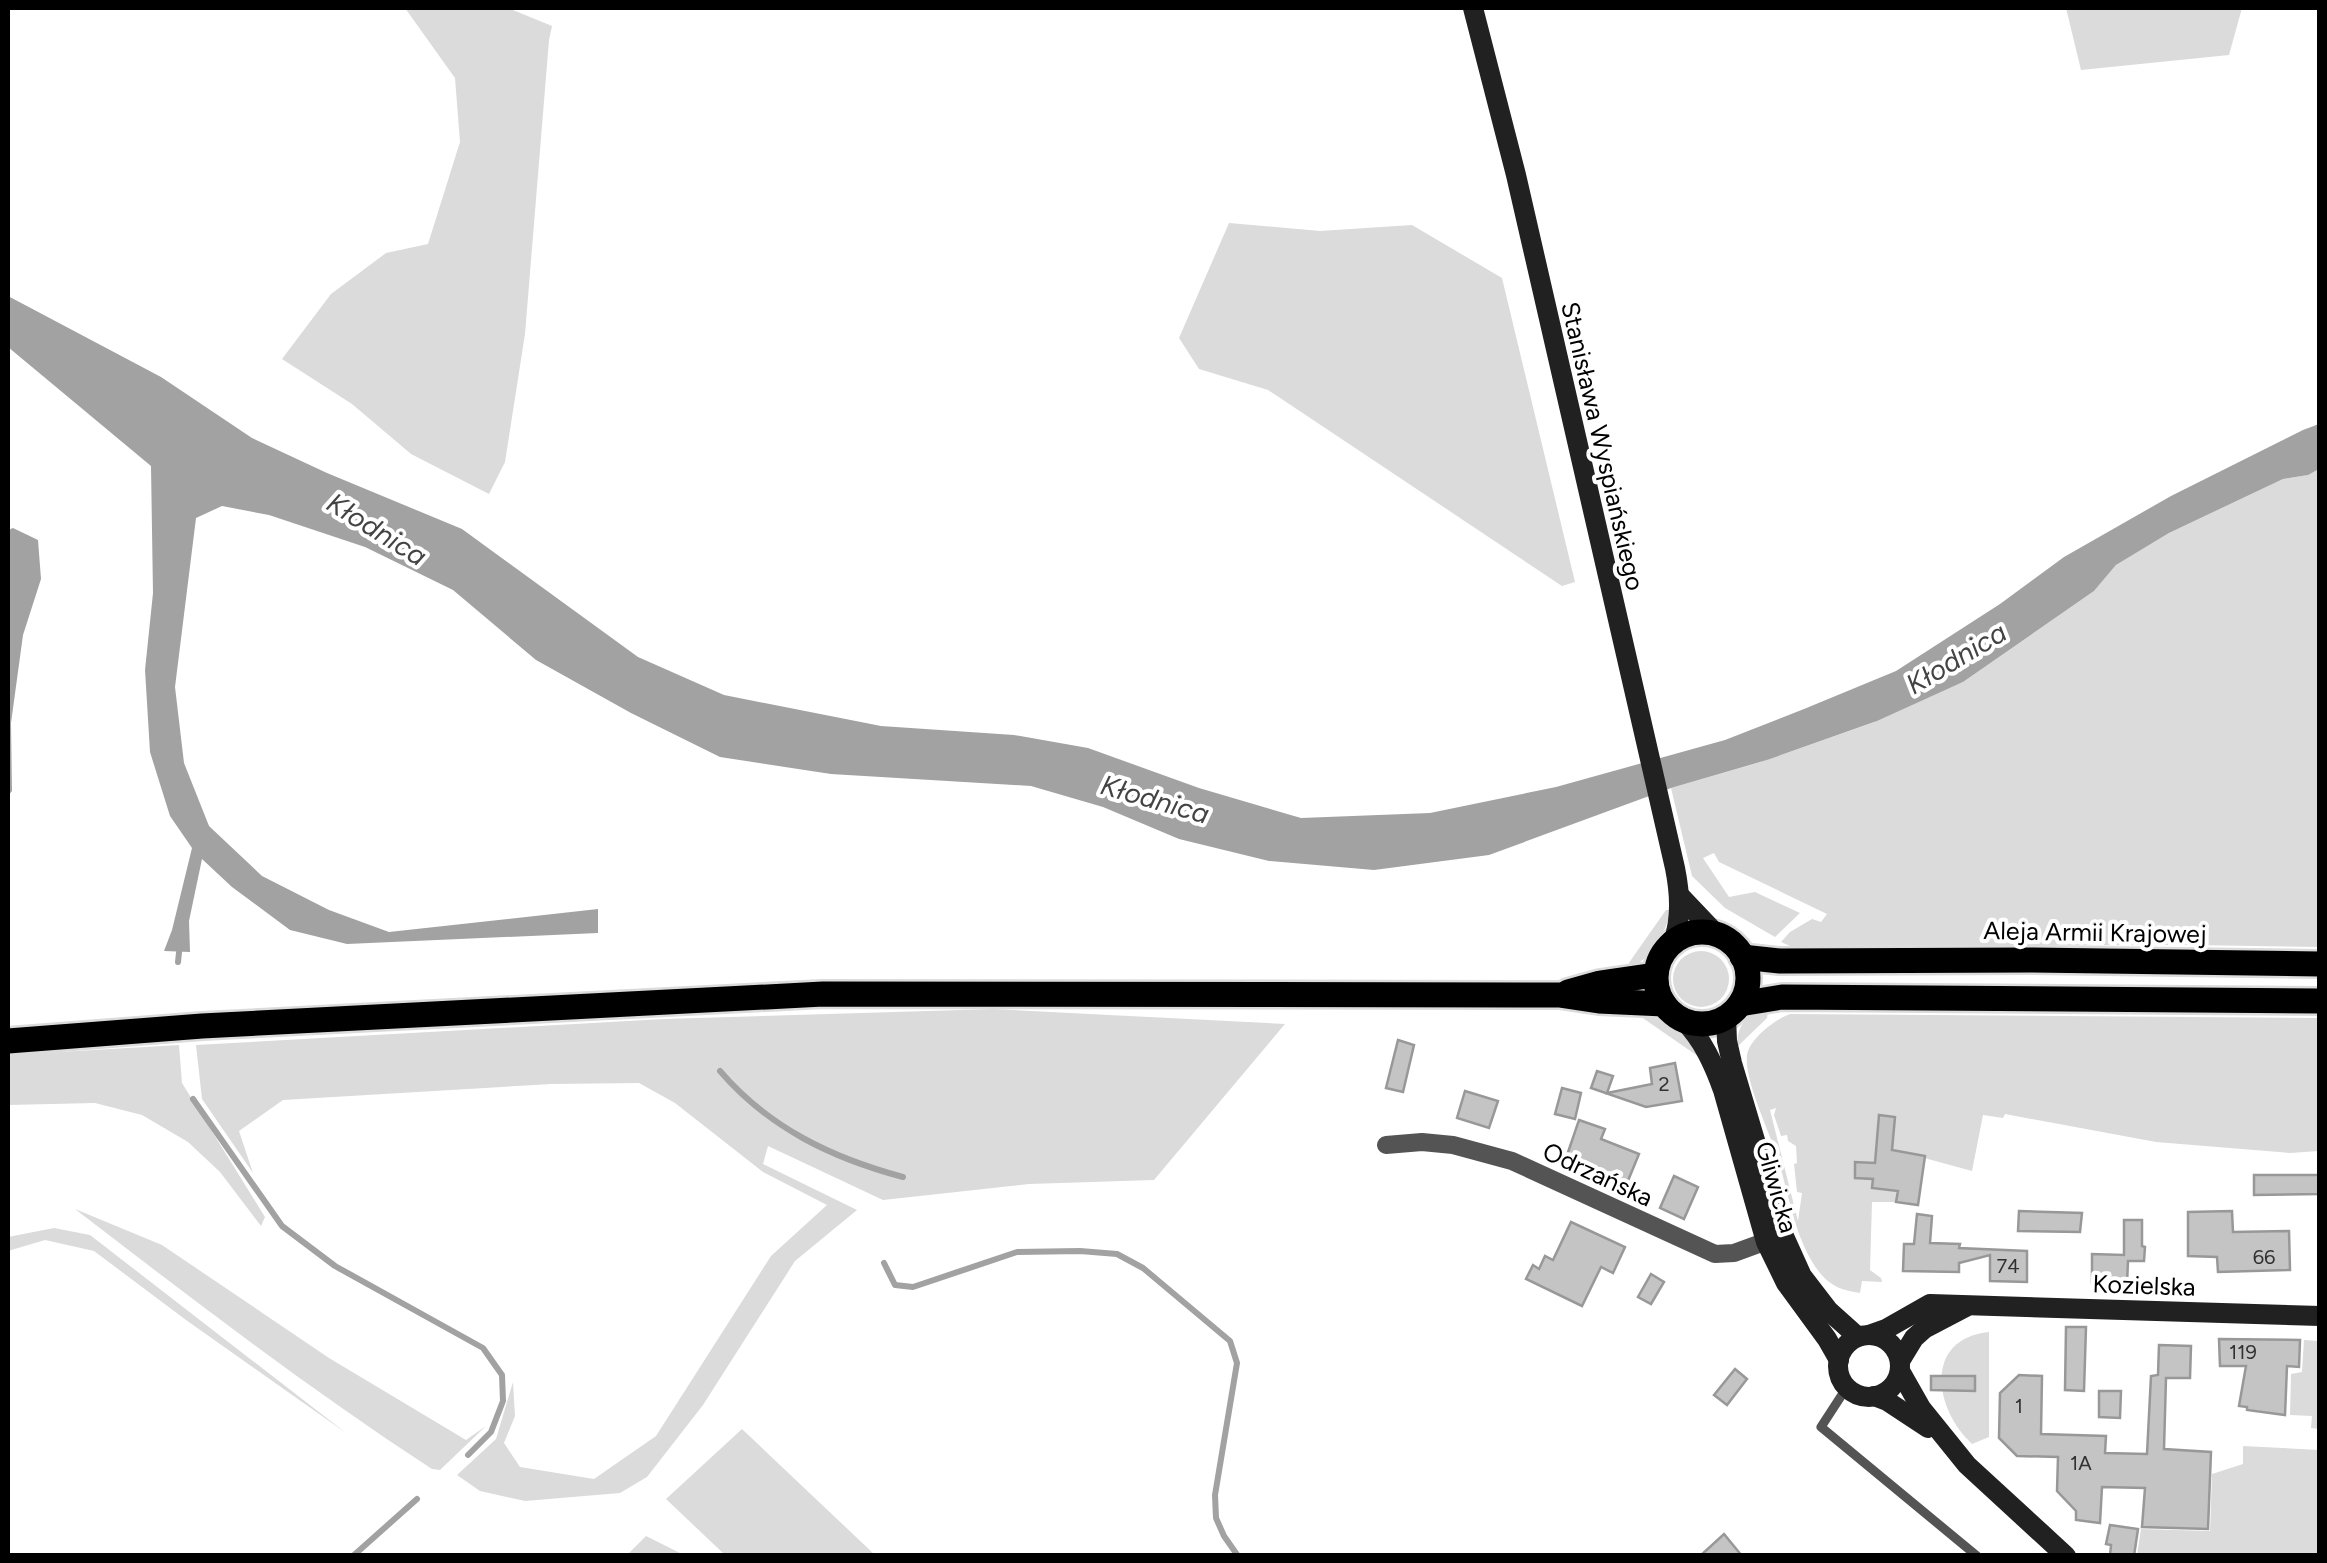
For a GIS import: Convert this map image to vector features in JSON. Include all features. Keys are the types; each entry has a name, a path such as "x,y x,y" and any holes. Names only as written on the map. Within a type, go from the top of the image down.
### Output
{"main road":[{"name":"Stanisława Wyspiańskiego","path":"1473,8 1520,194 1675,868 1680,896 1673,942"},
{"path":"1680,896 1718,936"},
{"path":"1733,1011 1746,993 1748,981 1742,957 1728,940 1705,933 1673,942 1659,960 1656,988 1664,1004 1684,1022 1698,1024 1713,1023 1733,1011 1782,997 2320,1001"},
{"name":"Aleja Armii Krajowej","path":"1742,957 1780,961 2320,964"},
{"path":"1559,995 1600,983 1656,975"},
{"path":"8,1040 202,1026 823,994 1559,995 1599,1002 1664,1004"},
{"name":"Gliwicka","path":"1733,1011 1727,1041 1786,1284 1839,1360"},
{"name":"Gliwicka","path":"1684,1022 1694,1031 1719,1078 1774,1238 1830,1312 1864,1336"},
{"name":"Kozielska","path":"1864,1336 1886,1329 1930,1304 2320,1316"},
{"path":"1874,1396 1891,1388 1914,1338 1967,1306"},
{"path":"1945,1440 1887,1401 1847,1387 1841,1379 1839,1360 1850,1342 1864,1336 1886,1340 1893,1346 1921,1408 1945,1440 2066,1556"}],"street":[{"name":"Odrzańska","path":"1386,1145 1453,1145 1512,1161 1716,1254 1734,1253 1774,1238"}],"lane":[{"path":"1847,1387 1822,1426 1977,1556"}],"shaded area":[{"path":"405,8 508,8 552,26 525,334 505,462 489,494 411,454 352,404 282,359 331,294 386,253 428,244 460,142 455,78"},
{"path":"2066,8 2242,8 2229,55 2081,70"},
{"path":"1229,223 1320,231 1412,225 1502,278 1575,582 1562,586 1268,390 1199,369 1179,338"},
{"path":"2319,469 2319,947 1790,946 1781,942 1790,932 1812,919 1821,922 1827,914 1719,862 1714,853 1703,858 1729,897 1755,892 1800,913 1775,937 1725,908 1692,876 1671,788 1872,723 1963,682 2094,591 2116,565 2169,533 2283,479"},
{"path":"1666,910 1670,910 1669,918 1662,935 1631,969 1629,963"},
{"path":"1701,951 1721,959 1729,979 1721,999 1701,1007 1681,999 1673,979 1681,959"},
{"path":"994,1009 1285,1024 1154,1180 1029,1184 883,1200 768,1146 763,1164 857,1210 795,1261 703,1405 647,1477 620,1493 525,1501 480,1491 457,1475 496,1439 513,1382 515,1416 504,1443 520,1467 594,1479 656,1436 771,1256 827,1205 763,1172 675,1103 639,1083 551,1084 283,1100 239,1131 253,1173 202,1099 196,1045 664,1019"},
{"path":"1768,1011 1767,1018 1737,1047 1745,1020 1753,1012"},
{"path":"1646,1012 1695,1044 1702,1059 1637,1014"},
{"path":"1784,1016 2319,1018 2319,1151 2290,1153 2156,1142 2005,1114 2003,1118 1983,1115 1972,1171 1906,1153 1896,1202 1872,1202 1870,1270 1882,1282 1862,1281 1860,1293 1848,1291 1824,1278 1804,1245 1749,1076 1747,1055 1753,1042","holes":["1776,1108 1774,1115 1781,1136 1787,1135 1788,1141 1796,1146 1797,1192 1802,1193 1798,1221 1770,1110"]},
{"path":"179,1045 182,1083 265,1217 261,1226 220,1172 188,1142 142,1115 95,1103 8,1105 8,1055"},
{"path":"75,1209 162,1245 329,1358 466,1440 486,1426 440,1470 432,1469 295,1375"},
{"path":"54,1228 90,1235 346,1433 94,1251 45,1240 8,1251 8,1237"},
{"path":"1989,1332 1989,1437 1972,1444 1949,1413 1942,1378 1945,1361 1953,1348 1968,1337"},
{"path":"2304,1340 2319,1341 2319,1429 2311,1428 2312,1416 2290,1415 2291,1374 2302,1372"},
{"path":"742,1429 875,1555 725,1555 666,1499"},
{"path":"2243,1446 2319,1450 2319,1555 2137,1555 2141,1529 2210,1531 2212,1474 2243,1464"},
{"path":"646,1536 684,1555 627,1555"}],"water":[{"name":"Kłodnica","path":"8,296 161,377 252,438 462,529 638,657 724,695 881,726 1014,735 1088,748 1199,788 1301,818 1430,813 1556,787 1725,740 1896,671 2064,557 2171,496 2319,424 2319,469 2283,479 2169,533 2116,565 2094,591 1963,682 1877,721 1767,760 1671,788 1489,855 1374,870 1269,861 1179,839 1103,807 1031,786 831,774 720,757 536,660 453,590 365,547 269,515 222,506 196,518 175,687 184,763 209,826 262,876 329,910 389,932 598,909 598,933 347,944 290,930 202,859 189,921 190,952 164,951 192,848 170,816 150,752 145,670 153,593 151,466 8,347"},
{"path":"13,528 38,540 41,579 23,635 11,723 12,791 8,796 8,530"}],"building":[{"path":"1398,1040 1414,1045 1403,1092 1386,1088"},
{"path":"1675,1063 1682,1101 1646,1107 1591,1088 1597,1071 1613,1076 1607,1093 1652,1084 1650,1068"},
{"path":"1562,1088 1581,1093 1575,1119 1555,1114"},
{"path":"1465,1091 1498,1101 1489,1128 1457,1118"},
{"path":"1879,1115 1895,1117 1892,1150 1925,1156 1918,1205 1896,1202 1898,1191 1872,1188 1873,1179 1855,1178 1855,1162 1875,1163"},
{"path":"1579,1120 1605,1129 1601,1139 1639,1154 1625,1188 1611,1182 1613,1177 1566,1158"},
{"path":"2254,1175 2320,1175 2320,1194 2254,1195"},
{"path":"1674,1176 1698,1187 1684,1219 1660,1208"},
{"path":"2019,1211 2082,1213 2080,1232 2018,1231"},
{"path":"2232,1211 2233,1232 2289,1231 2290,1270 2218,1272 2217,1257 2188,1256 2188,1212"},
{"path":"1917,1214 1932,1216 1930,1243 2027,1251 2027,1282 1990,1281 1990,1255 1959,1263 1959,1272 1903,1271 1904,1244 1914,1244"},
{"path":"2124,1220 2142,1220 2144,1261 2128,1261 2127,1284 2092,1283 2092,1254 2124,1255"},
{"path":"1571,1222 1625,1247 1613,1273 1601,1267 1582,1306 1526,1279 1533,1265 1539,1269 1545,1256 1553,1260"},
{"path":"1651,1274 1664,1282 1651,1304 1638,1297"},
{"path":"2066,1327 2086,1327 2084,1391 2065,1390"},
{"path":"2219,1339 2300,1340 2299,1367 2287,1366 2285,1415 2239,1406 2246,1366 2220,1366"},
{"path":"2159,1345 2191,1346 2190,1378 2166,1378 2164,1449 2211,1452 2208,1529 2142,1527 2145,1488 2102,1487 2100,1523 2076,1520 2076,1511 2057,1491 2058,1457 2017,1456 1999,1438 2000,1393 2019,1375 2042,1376 2041,1434 2106,1436 2105,1453 2147,1454 2151,1376 2158,1375"},
{"path":"1735,1369 1747,1379 1727,1405 1714,1395"},
{"path":"1931,1376 1975,1376 1975,1391 1931,1390"},
{"path":"2099,1391 2121,1391 2120,1418 2099,1417"},
{"path":"2110,1525 2138,1529 2134,1556 2110,1556 2111,1545 2106,1544"},
{"path":"1724,1534 1742,1556 1700,1556"}],"waterway":[{"path":"178,962 180,943"},
{"path":"720,1071 759,1109 803,1138 851,1160 903,1177"},
{"path":"193,1099 282,1226 335,1266 483,1348 502,1375 503,1401 491,1432 468,1455"},
{"path":"884,1263 895,1285 913,1287 1017,1252 1117,1254 1143,1268 1230,1341 1237,1363 1215,1495 1216,1518 1238,1556"},
{"path":"353,1556 417,1499"}]}
